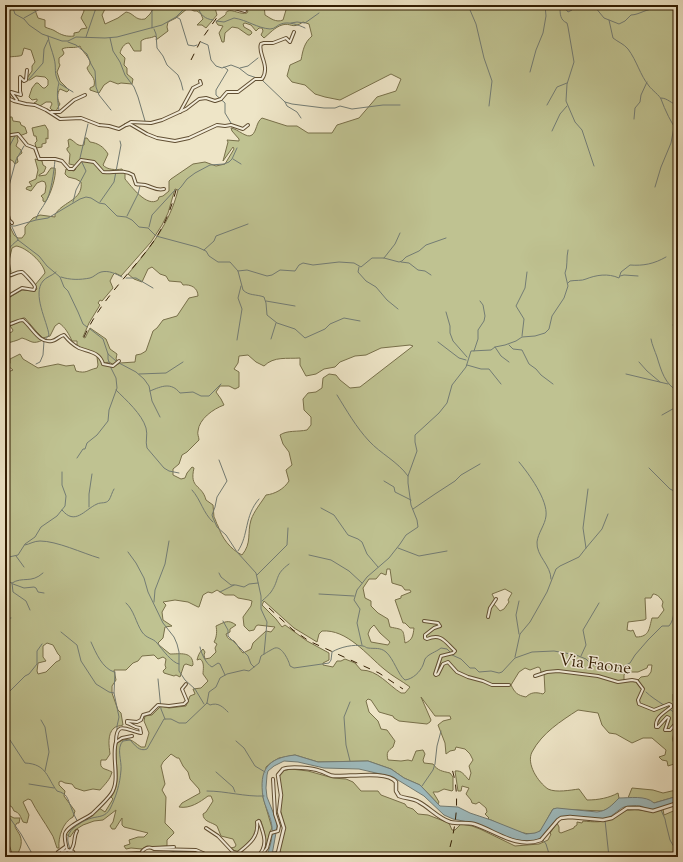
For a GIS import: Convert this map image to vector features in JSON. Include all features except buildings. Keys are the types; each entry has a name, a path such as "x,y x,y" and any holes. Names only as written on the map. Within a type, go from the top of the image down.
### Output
{"street":[{"path":"233,5 234,8 245,11"},
{"path":"48,111 60,119 81,118 99,125 119,129 131,122 157,122 179,113 199,99 204,98 215,101 219,100 227,92 238,92 255,79 263,78 265,66 264,57 260,48 261,44 274,43 286,38 290,42 294,32"},
{"path":"16,101 17,100 11,92 21,95 20,78 24,81 26,80 27,70"},
{"path":"179,113 193,88 201,84 200,81"},
{"path":"5,92 10,99 35,105 52,113 60,112 74,100 85,95"},
{"path":"125,126 130,124 157,138 175,141 189,138 217,125 225,126 231,124 243,129 248,125"},
{"path":"5,136 18,134 27,145 35,148 39,159 55,159 62,161 69,169 73,169 81,160 91,161 94,162 103,172 121,171 130,173 133,175 136,184 138,185 146,185 158,190 164,189"},
{"path":"5,202 9,220 12,223"},
{"path":"5,275 10,276 18,272 22,272 35,286 34,290 24,288 20,289 5,298"},
{"path":"5,325 10,325 23,320 42,339 50,341 64,335 78,348 92,352 99,356 103,364 113,366 119,361"},
{"path":"488,617 491,605 496,599"},
{"path":"424,621 438,623 440,626 434,628 425,635 425,638 427,639 433,636 443,639 455,651 451,654 441,656 435,674 436,675 443,664 448,662 457,672 468,677 492,685 509,684"},
{"name":"Via Faone","path":"535,676 558,671 598,676 614,681 637,681 643,689 638,700 639,704 654,710 665,705 671,705 660,716 656,722 656,727 658,728 667,717 669,718 665,730 670,730 676,723 678,725 674,740 678,747"},
{"path":"75,857 69,850 65,836 67,831 79,821 91,815 112,793 116,768 117,732 123,727 142,733 140,728 127,723 127,721 137,722 141,720 143,715 150,713 158,705 166,706 184,704 186,701 182,689 186,684"},
{"path":"116,742 122,738 132,736"},
{"path":"277,857 284,828 279,812 281,795 278,775 283,769 292,767 318,770 335,776 373,775 392,778 396,782 396,791 399,796 419,802 432,810 438,817 458,824 463,822 475,825 502,838 514,841 526,842 541,840 561,818 570,817 603,820 612,818 627,808 639,808 647,811 653,811 678,803"},
{"path":"258,857 267,848 271,832 278,831 279,826 275,814 273,779"},
{"path":"206,828 218,836 233,852 238,853 249,844 256,835 258,830 257,822 259,820 265,841 262,851 258,857"},
{"path":"58,855 74,846 74,836 77,831"},
{"path":"87,857 141,853 146,848 174,847"},
{"path":"152,848 196,850 212,857"}],"green space":[{"path":"5,5 29,5 26,9 35,10 38,18 45,20 45,27 62,35 69,36 74,36 74,33 79,32 81,29 87,28 81,18 84,11 83,5 106,5 102,15 105,24 118,18 126,12 139,19 145,19 153,9 169,5 217,5 215,8 217,15 206,28 202,25 197,25 203,19 201,14 188,8 176,18 168,22 168,31 156,40 157,38 155,36 141,41 141,51 134,51 129,43 124,45 120,53 125,58 124,65 127,68 127,74 133,79 132,84 118,84 110,81 104,85 99,93 90,90 90,88 94,86 94,83 93,78 87,68 90,61 80,46 62,49 64,53 59,58 60,65 57,72 60,81 69,90 67,92 60,89 58,92 58,101 60,104 56,111 50,108 52,104 51,102 46,102 40,106 34,103 37,99 32,100 29,97 32,88 36,83 43,88 48,85 48,80 45,77 36,76 30,80 27,78 32,71 32,66 35,62 31,50 24,48 21,56 5,58"},
{"path":"240,5 264,5 265,15 273,20 280,21 283,20 286,10 290,5 678,5 678,692 673,694 673,701 678,700 678,765 675,766 674,764 668,766 667,761 662,760 659,757 665,755 666,750 652,738 643,738 632,743 616,734 609,733 602,725 598,713 578,710 546,733 536,745 531,757 534,772 540,782 548,789 559,791 579,789 587,800 595,800 618,793 619,798 609,808 603,811 553,809 540,831 529,834 516,831 491,820 487,820 489,818 485,814 487,812 486,808 479,802 476,804 472,803 466,794 469,788 462,786 461,791 458,791 455,771 461,772 469,780 471,773 469,766 473,760 465,749 456,747 455,750 446,754 445,743 438,725 443,721 451,719 450,716 435,716 421,697 431,720 430,722 427,724 399,721 393,716 379,712 371,700 368,699 366,701 369,712 378,721 381,729 387,730 395,741 393,747 388,752 388,760 412,761 416,751 423,750 425,754 423,760 424,763 433,764 438,769 450,773 453,777 452,791 444,789 438,792 433,792 439,802 438,804 420,785 404,778 391,769 368,761 318,762 295,755 279,758 266,767 263,797 272,828 266,847 262,853 266,841 261,821 258,819 255,835 238,852 231,848 235,847 236,845 233,839 221,836 217,826 203,817 203,814 213,801 211,796 208,796 191,806 179,807 182,803 200,793 199,789 190,779 188,772 179,758 171,754 161,766 165,784 162,790 166,797 165,823 174,833 167,840 167,846 147,846 142,849 126,849 124,846 130,844 129,840 144,837 148,833 124,827 122,825 122,818 115,829 112,829 110,826 113,822 116,810 103,820 94,821 83,825 75,830 70,837 66,834 70,830 92,815 99,808 105,812 113,799 111,797 115,791 117,778 117,743 127,739 141,747 145,747 149,733 144,721 145,716 152,715 161,706 169,708 186,706 190,696 195,694 193,689 201,688 208,681 203,674 202,660 197,660 199,653 203,649 205,652 205,659 210,658 216,652 215,648 217,644 214,642 216,638 216,626 224,622 233,623 236,625 226,634 228,638 235,642 243,653 251,649 253,643 266,631 271,632 275,627 258,625 254,630 249,631 244,626 243,617 251,606 252,601 238,598 234,595 225,595 217,590 203,595 199,607 188,602 175,600 163,602 166,605 162,612 163,620 172,626 165,627 163,638 158,643 170,654 188,655 191,657 193,665 184,665 180,677 164,673 163,671 166,668 166,659 163,657 158,659 154,655 142,656 126,670 114,670 116,680 112,686 112,693 118,710 121,713 123,725 114,728 110,733 110,754 106,760 101,760 101,766 112,772 109,780 100,790 93,789 84,791 75,788 72,784 61,781 59,782 59,785 65,791 64,796 75,811 73,817 66,822 62,830 59,839 59,848 57,848 54,838 31,800 28,799 23,802 29,815 27,823 23,822 19,814 5,803 5,377 8,372 13,370 8,366 10,359 20,354 23,359 38,368 58,364 66,366 74,365 76,371 83,372 97,368 97,357 102,363 113,367 120,363 135,362 136,355 146,351 153,331 163,320 177,316 189,298 198,296 198,293 194,287 183,285 181,282 169,281 166,276 160,274 152,267 148,269 142,282 134,279 128,274 158,235 170,213 178,190 175,189 168,213 162,225 151,242 121,276 115,273 113,275 110,281 113,288 102,301 100,300 98,303 100,305 89,323 83,337 85,338 90,328 106,339 110,349 117,354 116,359 118,362 114,365 109,362 105,363 97,354 79,347 77,345 77,341 72,341 67,331 59,323 55,326 50,336 43,338 25,318 12,324 7,324 5,300 22,290 35,291 37,289 35,285 45,273 44,269 34,256 25,249 16,246 12,248 9,261 11,272 5,273 5,244 7,244 10,236 8,232 5,231 5,213 14,235 18,238 22,238 25,234 25,227 33,218 40,215 55,217 55,214 60,209 78,194 81,187 81,182 68,177 65,174 66,169 74,171 76,169 74,165 69,164 70,154 67,148 69,147 68,140 70,139 78,145 84,145 85,138 87,138 90,142 96,143 105,149 108,154 103,165 109,169 122,169 125,174 125,179 135,191 144,199 154,202 169,191 169,181 171,179 193,164 205,162 216,166 225,164 234,149 233,147 223,161 228,142 227,140 239,141 231,128 250,136 254,133 262,118 287,126 297,126 308,133 332,133 337,125 359,118 377,97 396,91 401,79 391,74 340,100 315,94 305,85 292,82 287,76 290,65 301,60 303,50 312,36 309,24 303,22 294,26 285,24 279,26 264,38 261,35 263,31 262,28 259,28 256,31 251,25 245,23 243,24 244,27 252,33 250,35 238,28 232,27 225,33 224,42 222,42 219,33 223,26 218,25 216,22 228,11 247,13 248,11","holes":["413,346 360,387 350,388 336,375 329,374 323,378 322,388 316,392 308,393 303,399 304,410 311,417 311,425 307,430 283,433 280,435 283,444 289,452 292,465 286,470 289,481 279,491 266,495 251,520 248,542 245,551 242,555 238,553 224,539 214,517 213,505 206,500 202,491 193,480 194,468 192,467 185,478 181,479 173,475 173,469 179,464 182,455 199,440 198,433 201,422 215,409 224,405 216,392 220,386 229,386 235,389 239,387 239,372 234,369 238,363 239,356 248,355 256,362 264,366 276,359 300,358 300,365 306,376 316,374 324,369 335,367 340,362 355,356 366,355 381,348","387,569 390,569 392,583 402,586 405,590 410,590 411,592 395,600 403,623 410,628 414,628 413,635 408,642 405,643 402,630 390,627 388,619 378,613 371,606 371,601 365,598 363,588 369,579 376,579 381,573 386,575","505,589 512,593 508,600 509,602 504,609 500,611 493,603 495,600 492,594","653,594 657,595 663,602 662,606 664,610 658,618 652,618 646,634 641,637 636,637 633,630 627,630 628,622 646,619 645,598 651,598","264,601 294,628 317,642 319,634 322,631 331,631 348,638 364,650 387,672 410,687 405,693 401,693 378,675 373,672 361,670 355,663 345,659 337,661 333,667 323,665 323,663 329,660 329,653 307,641 285,625 282,627 262,605","374,625 390,642 388,645 371,642 368,634","47,643 53,645 60,656 60,660 46,672 38,674 38,663 46,661 43,657 43,646","648,665 652,665 651,672 648,676 641,677 637,681 624,681 624,675 626,672 638,672 647,668","538,667 540,668 541,672 544,673 545,692 543,694 532,693 526,697 517,693 511,685 519,672 525,668 530,670"]},
{"path":"12,117 13,121 20,122 21,125 25,127 27,133 17,137 18,141 16,146 22,153 17,157 18,162 15,164 13,161 5,157 5,120"},
{"path":"45,125 48,130 48,139 46,138 46,143 42,144 42,147 36,148 36,136 34,136 32,128"},
{"path":"35,159 42,161 43,165 46,167 44,172 39,176 46,175 51,168 55,168 53,186 45,202 41,196 45,193 45,182 42,181 37,183 31,191 26,189 27,187 32,186 29,182 36,179 38,170"},
{"path":"23,321 43,340 32,342 22,338 5,344 5,334 12,332 13,330 10,326"},
{"path":"291,769 308,771 333,778 346,779 353,782 361,791 378,791 381,795 405,804 418,814 428,815 449,823 452,830 455,830 461,824 472,826 515,846 539,844 548,840 551,834 550,833 557,823 559,832 561,833 574,828 577,825 577,822 606,821 628,810 658,811 663,809 664,815 678,809 678,857 571,857 558,852 550,857 542,853 533,855 527,853 505,856 491,855 490,857 278,857 285,829 280,809 282,795 279,777 282,771"},
{"path":"678,787 678,796 654,803 628,798 632,788 653,790 663,793 676,790"},
{"path":"10,816 20,818 19,823 15,826 21,838 21,845 15,857 13,856 7,839 5,838 5,817"}],"water":[{"path":"295,755 318,762 368,761 391,769 404,778 420,785 440,806 458,807 526,834 540,831 553,809 557,808 597,812 607,809 619,798 632,797 651,800 654,803 678,796 678,801 652,810 648,810 642,806 624,807 609,817 603,819 591,819 574,816 563,817 557,819 541,838 534,841 514,840 478,824 453,819 444,815 424,796 393,777 359,769 324,768 298,762 284,761 274,766 268,771 267,775 267,797 277,822 277,827 272,855 271,857 266,857 271,842 272,827 263,797 262,779 267,767 272,762"},
{"path":"176,851 196,852 208,857 146,857"}],"waterway":[{"path":"5,10 8,5"},
{"path":"12,5 15,14 24,19 29,25 42,34 62,41 68,41 76,37 117,37 162,25 176,17 180,19 188,45 197,45"},
{"path":"24,18 50,5"},
{"path":"86,37 97,5"},
{"path":"152,5 152,28"},
{"path":"176,17 186,7 205,5"},
{"path":"469,5 492,81 489,106"},
{"path":"530,72 536,50 543,33 546,16 545,5"},
{"path":"554,5 564,7 568,12 572,10 573,5"},
{"path":"591,5 595,7 604,18 619,24 631,15 656,9 665,5"},
{"path":"198,7 203,16 213,20"},
{"path":"560,7 560,14 567,23 574,62 567,84 566,101 575,122 582,130 594,166"},
{"path":"291,23 305,23 319,13"},
{"path":"216,21 224,22 234,18 270,29 284,23 290,23 305,28"},
{"path":"609,20 613,38 628,49 646,82 660,98 668,116 678,132"},
{"path":"154,29 157,48 167,65 178,75 183,90"},
{"path":"48,36 55,62 56,76 59,83 57,94 59,111"},
{"path":"110,38 113,51 120,62 125,75 134,87 145,121"},
{"path":"29,79 43,63 44,49 48,40"},
{"path":"68,42 76,45 87,54 95,71 96,87 99,95 111,110"},
{"path":"201,42 208,45 211,60 216,66 222,68 231,65 239,68 248,75 257,78"},
{"path":"240,68 248,66 258,58"},
{"path":"224,67 228,70 216,90 216,95 225,103 225,113 231,123"},
{"path":"262,80 285,102 292,104 324,108 335,108 340,106 352,109 383,105 400,105"},
{"path":"634,119 635,108 640,102 641,95 647,82"},
{"path":"547,105 557,87 567,83"},
{"path":"60,84 73,92"},
{"path":"661,98 678,105"},
{"path":"285,102 287,106 297,112 301,118"},
{"path":"552,131 560,114 567,106"},
{"path":"73,202 76,190 86,171 80,158 88,124"},
{"path":"655,187 671,143 674,127"},
{"path":"5,154 15,136"},
{"path":"100,202 114,182 121,145 120,141"},
{"path":"5,200 9,193 9,186 16,160 24,146"},
{"path":"178,190 187,179 195,173 210,165 229,162 237,148"},
{"path":"233,159 241,164"},
{"path":"36,219 49,194 55,160"},
{"path":"127,216 138,194 140,186"},
{"path":"149,227 152,215 175,190"},
{"path":"5,222 11,226 15,226 48,218 80,199 86,197 91,198 99,203 105,204 117,216 126,217 132,220 139,227 148,228 156,236 197,247 206,251 209,256 218,262 230,262 238,271 243,290 250,294 264,297 267,315 277,323 295,329 305,338 344,318 360,321"},
{"path":"204,250 214,241 216,236 248,224"},
{"path":"12,227 18,240 39,256 47,266 60,277 83,324 87,327"},
{"path":"384,258 395,244 400,233"},
{"path":"238,271 247,270 267,276 280,270 295,271 299,265 303,263 313,265 339,262 354,263 361,267 372,258 384,258 399,262 419,251 426,245 446,238"},
{"path":"6,275 5,262 7,252 18,240"},
{"path":"362,645 357,623 360,609 354,600 357,590 367,577 389,558 406,535 418,527 411,505 408,483 408,476 417,451 415,435 439,413 447,403 452,385 466,367 471,351 491,350 495,347 516,341 522,337 535,336 545,333 549,329 552,316 564,298 568,286 565,273 568,250"},
{"path":"568,283 570,281 583,280 602,275 611,275 619,278 621,272 630,265 648,264 666,257"},
{"path":"401,262 409,263 418,270 425,271 431,275"},
{"path":"359,267 358,272 366,281 376,287 387,300 398,309"},
{"path":"36,364 40,362 43,355 44,341 49,335 41,308 39,293 40,286 44,280 56,272"},
{"path":"61,277 83,279 101,272 112,273 122,277"},
{"path":"522,336 524,319 516,306 525,288 527,272"},
{"path":"620,276 638,276"},
{"path":"126,278 136,278 153,288"},
{"path":"237,340 242,309 238,298 241,286"},
{"path":"266,301 295,306"},
{"path":"474,351 478,339 478,330 484,321 485,316 483,305 480,301"},
{"path":"446,312 453,341 467,357"},
{"path":"271,339 276,323"},
{"path":"673,325 678,335"},
{"path":"90,329 103,339 108,354 116,361"},
{"path":"651,339 664,377 670,385 678,391"},
{"path":"438,342 459,358 466,360"},
{"path":"509,345 513,349 522,350 529,364 553,384"},
{"path":"495,347 501,356 509,362"},
{"path":"77,458 83,449 85,449 87,443 97,435 108,421 109,410 117,388 116,378 111,368 108,354"},
{"path":"139,374 166,373 183,362"},
{"path":"639,362 660,382"},
{"path":"119,363 136,372 144,379 149,386 152,401 160,417"},
{"path":"467,365 481,369 489,369 501,384"},
{"path":"626,374 668,384"},
{"path":"150,391 170,386 180,393 193,392 201,396 209,396 221,384"},
{"path":"116,390 133,408 144,423 147,431 147,448 164,468 169,471 179,473"},
{"path":"337,395 364,436 399,466 408,476"},
{"path":"662,415 678,406"},
{"path":"219,460 227,481 217,497 212,515 217,527 226,535 237,552 256,573 261,596 261,609 267,622 264,654"},
{"path":"519,462 532,480 544,502 546,516 537,542 537,547 549,569 551,579"},
{"path":"413,509 455,481 461,475 480,464"},
{"path":"649,468 670,489 678,493"},
{"path":"5,559 18,555 25,544 35,537 41,527 57,516 65,506 66,496 62,485 62,472"},
{"path":"89,507 92,474"},
{"path":"384,481 394,487 395,492 411,500"},
{"path":"62,510 71,517 80,515 97,504 108,501 114,489"},
{"path":"586,548 583,528 588,489"},
{"path":"192,490 213,522"},
{"path":"238,551 244,539 251,512 259,499"},
{"path":"321,508 334,515 348,535 362,542 367,554 378,567"},
{"path":"515,657 520,634 530,622 547,592 556,569 579,557 602,529 608,514"},
{"path":"257,575 287,545 288,528"},
{"path":"25,545 38,541 47,542 62,545 99,558"},
{"path":"154,602 155,590 165,564 169,541"},
{"path":"398,548 419,556 447,551"},
{"path":"5,551 7,558"},
{"path":"128,552 144,578 148,592 163,623 174,637 179,652 179,671 185,680 195,689 204,704"},
{"path":"309,555 331,560 349,571 362,583"},
{"path":"16,556 24,567"},
{"path":"262,601 274,588 281,571 289,564"},
{"path":"12,583 20,580 35,578 43,573"},
{"path":"219,573 221,577 231,585 244,587 249,584 258,583"},
{"path":"5,580 12,583 13,592 26,601 30,610"},
{"path":"13,584 24,588 34,587 38,592 44,593"},
{"path":"220,592 234,585"},
{"path":"319,594 354,596"},
{"path":"452,655 461,659 470,668 475,668 479,672 491,671 499,673 502,672 515,658 532,652 554,651 576,655 586,659 591,664 606,670 620,668 630,663 635,655 662,626 669,626 673,620 675,605 678,599"},
{"path":"519,601 516,615 519,634"},
{"path":"126,603 131,609 144,634 155,641 170,658 179,664"},
{"path":"581,656 586,645 583,630 599,603"},
{"path":"5,619 11,618"},
{"path":"223,621 228,630 228,636 248,656 254,667"},
{"path":"61,632 77,645 81,661 96,684 109,692 114,693"},
{"path":"91,642 103,664 114,672"},
{"path":"5,696 25,676 29,674 37,664 37,651 42,644"},
{"path":"70,849 68,837 71,831 77,825 92,818 104,815 110,809 120,780 120,747 123,741 130,740 139,749 147,749 164,719 171,719 179,723 186,723 207,703 209,692 216,687 220,678 227,674 244,670 249,671 259,663 261,656 273,649 278,648 283,651 290,666 294,668 329,663 332,652 347,646 359,645 367,648 380,649 384,650 389,655 405,680 418,673 422,668 426,657 430,654 441,648 447,649 450,652"},
{"path":"200,647 206,661 212,667 218,663 220,664 225,675"},
{"path":"115,672 114,693 119,717 117,730"},
{"path":"158,679 161,709 165,719"},
{"path":"646,692 678,717"},
{"path":"350,702 344,717 346,745 350,761"},
{"path":"207,703 210,705 215,704 220,706 228,712"},
{"path":"41,720 45,727 49,752 45,771"},
{"path":"422,786 433,770 441,731"},
{"path":"10,740 25,763 38,766 46,772 57,791 65,795 79,824"},
{"path":"236,741 244,748 255,766 265,772"},
{"path":"216,772 233,787 235,792"},
{"path":"29,784 54,788"},
{"path":"207,791 250,796 264,796"},
{"path":"661,810 665,819 670,840 678,854"},
{"path":"5,811 21,834 34,857"},
{"path":"605,820 609,857"},
{"path":"543,840 546,844 550,857"},
{"path":"70,852 70,857"},
{"path":"272,852 281,852 289,857"}],"railway":[{"path":"191,60 201,40 218,16"},
{"path":"84,337 106,300 155,239 166,219 176,190"},
{"path":"269,608 293,630 309,641 379,673 403,689"},
{"path":"450,847 456,817 456,786 451,766"}]}
